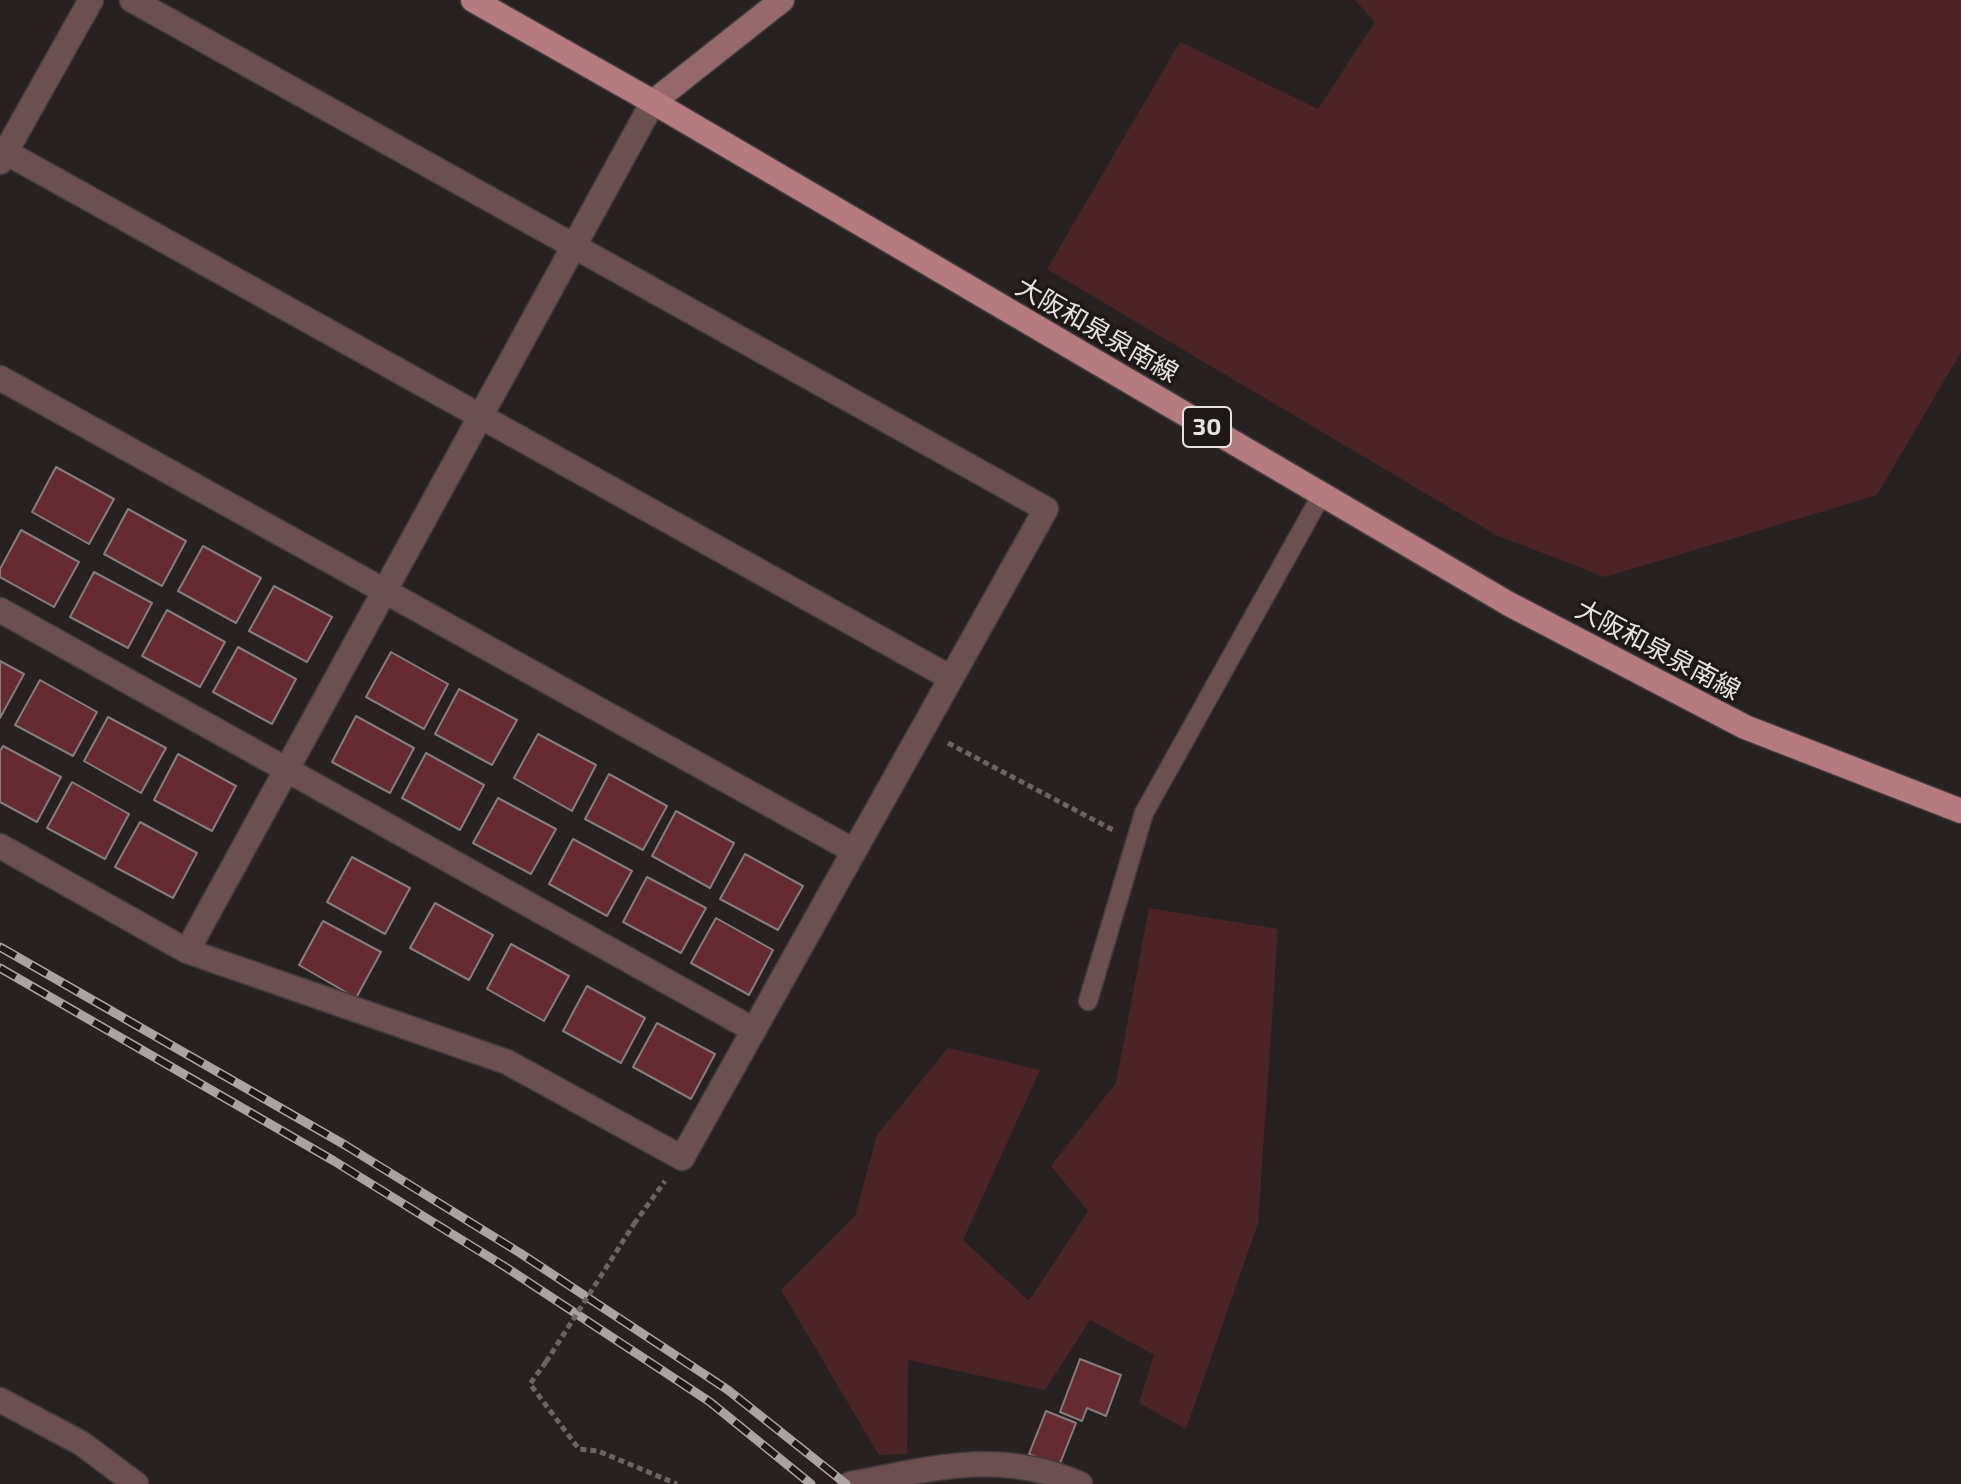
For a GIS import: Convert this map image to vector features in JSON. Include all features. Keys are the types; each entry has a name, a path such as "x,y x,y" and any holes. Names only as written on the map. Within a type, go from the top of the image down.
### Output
{"main road":[{"name":"大阪和泉泉南線","path":"473,0 653,102 1509,604 1745,727 1961,811"}],"street":[{"path":"91,0 2,154 951,678"},
{"path":"0,846 187,951 507,1062 682,1158 1046,509 132,0"},
{"path":"187,951 653,102 782,0"},
{"path":"0,378 854,851"},
{"path":"0,610 754,1030"},
{"path":"0,1400 81,1443 136,1484"},
{"path":"850,1484 968,1463 1017,1465 1080,1484"}],"lane":[{"path":"1088,1001 1144,813 1322,494"}],"path":[{"path":"922,730 1135,841"},
{"path":"677,1484 598,1451 579,1449 530,1384 634,1224 682,1158"}],"shaded area":[{"path":"1355,0 1961,0 1961,352 1877,495 1605,577 1496,535 1047,269 1180,42 1318,109 1375,22"},
{"path":"1149,908 1278,929 1258,1223 1186,1429 1139,1403 1154,1355 1090,1320 1045,1390 908,1360 907,1454 879,1455 781,1290 855,1216 877,1135 948,1048 1040,1070 963,1240 1029,1301 1088,1211 1051,1166 1116,1083"}],"building":[{"path":"56,467 114,499 89,544 32,512"},
{"path":"128,509 186,541 162,586 104,554"},
{"path":"21,530 79,562 54,607 0,577 0,569"},
{"path":"203,546 261,578 236,623 178,591"},
{"path":"94,572 152,603 128,648 70,617"},
{"path":"274,586 332,617 307,662 249,631"},
{"path":"167,610 225,642 200,687 142,656"},
{"path":"238,647 296,679 272,724 213,692"},
{"path":"391,652 448,684 424,729 366,697"},
{"path":"0,661 24,674 0,718"},
{"path":"40,680 97,712 73,756 15,725"},
{"path":"459,689 517,720 492,765 435,734"},
{"path":"356,716 414,748 390,793 332,762"},
{"path":"108,717 166,748 141,793 84,761"},
{"path":"538,734 596,765 572,811 514,778"},
{"path":"3,746 61,777 37,822 0,802 0,751"},
{"path":"426,753 484,785 460,830 402,798"},
{"path":"178,754 236,786 212,831 154,800"},
{"path":"609,774 667,806 643,850 585,819"},
{"path":"72,782 129,814 105,859 47,828"},
{"path":"498,798 556,829 531,874 473,843"},
{"path":"676,811 734,843 710,888 652,856"},
{"path":"140,822 197,853 173,898 115,867"},
{"path":"573,839 632,871 607,916 549,884"},
{"path":"745,854 803,886 778,930 720,899"},
{"path":"352,857 410,888 385,934 327,902"},
{"path":"647,877 706,908 681,953 623,922"},
{"path":"435,903 493,935 469,980 410,948"},
{"path":"716,918 773,950 749,995 691,963"},
{"path":"323,921 381,952 356,998 299,965"},
{"path":"511,944 569,976 544,1021 487,989"},
{"path":"587,986 645,1018 621,1063 563,1031"},
{"path":"657,1023 715,1054 691,1099 633,1067"},
{"path":"1080,1359 1121,1375 1106,1416 1087,1408 1082,1421 1060,1412"},
{"path":"1046,1411 1076,1423 1059,1466 1029,1454"}],"railway":[{"path":"0,947 345,1145 520,1253 728,1390 846,1484"},
{"path":"0,968 334,1161 507,1268 710,1402 811,1484"}]}
